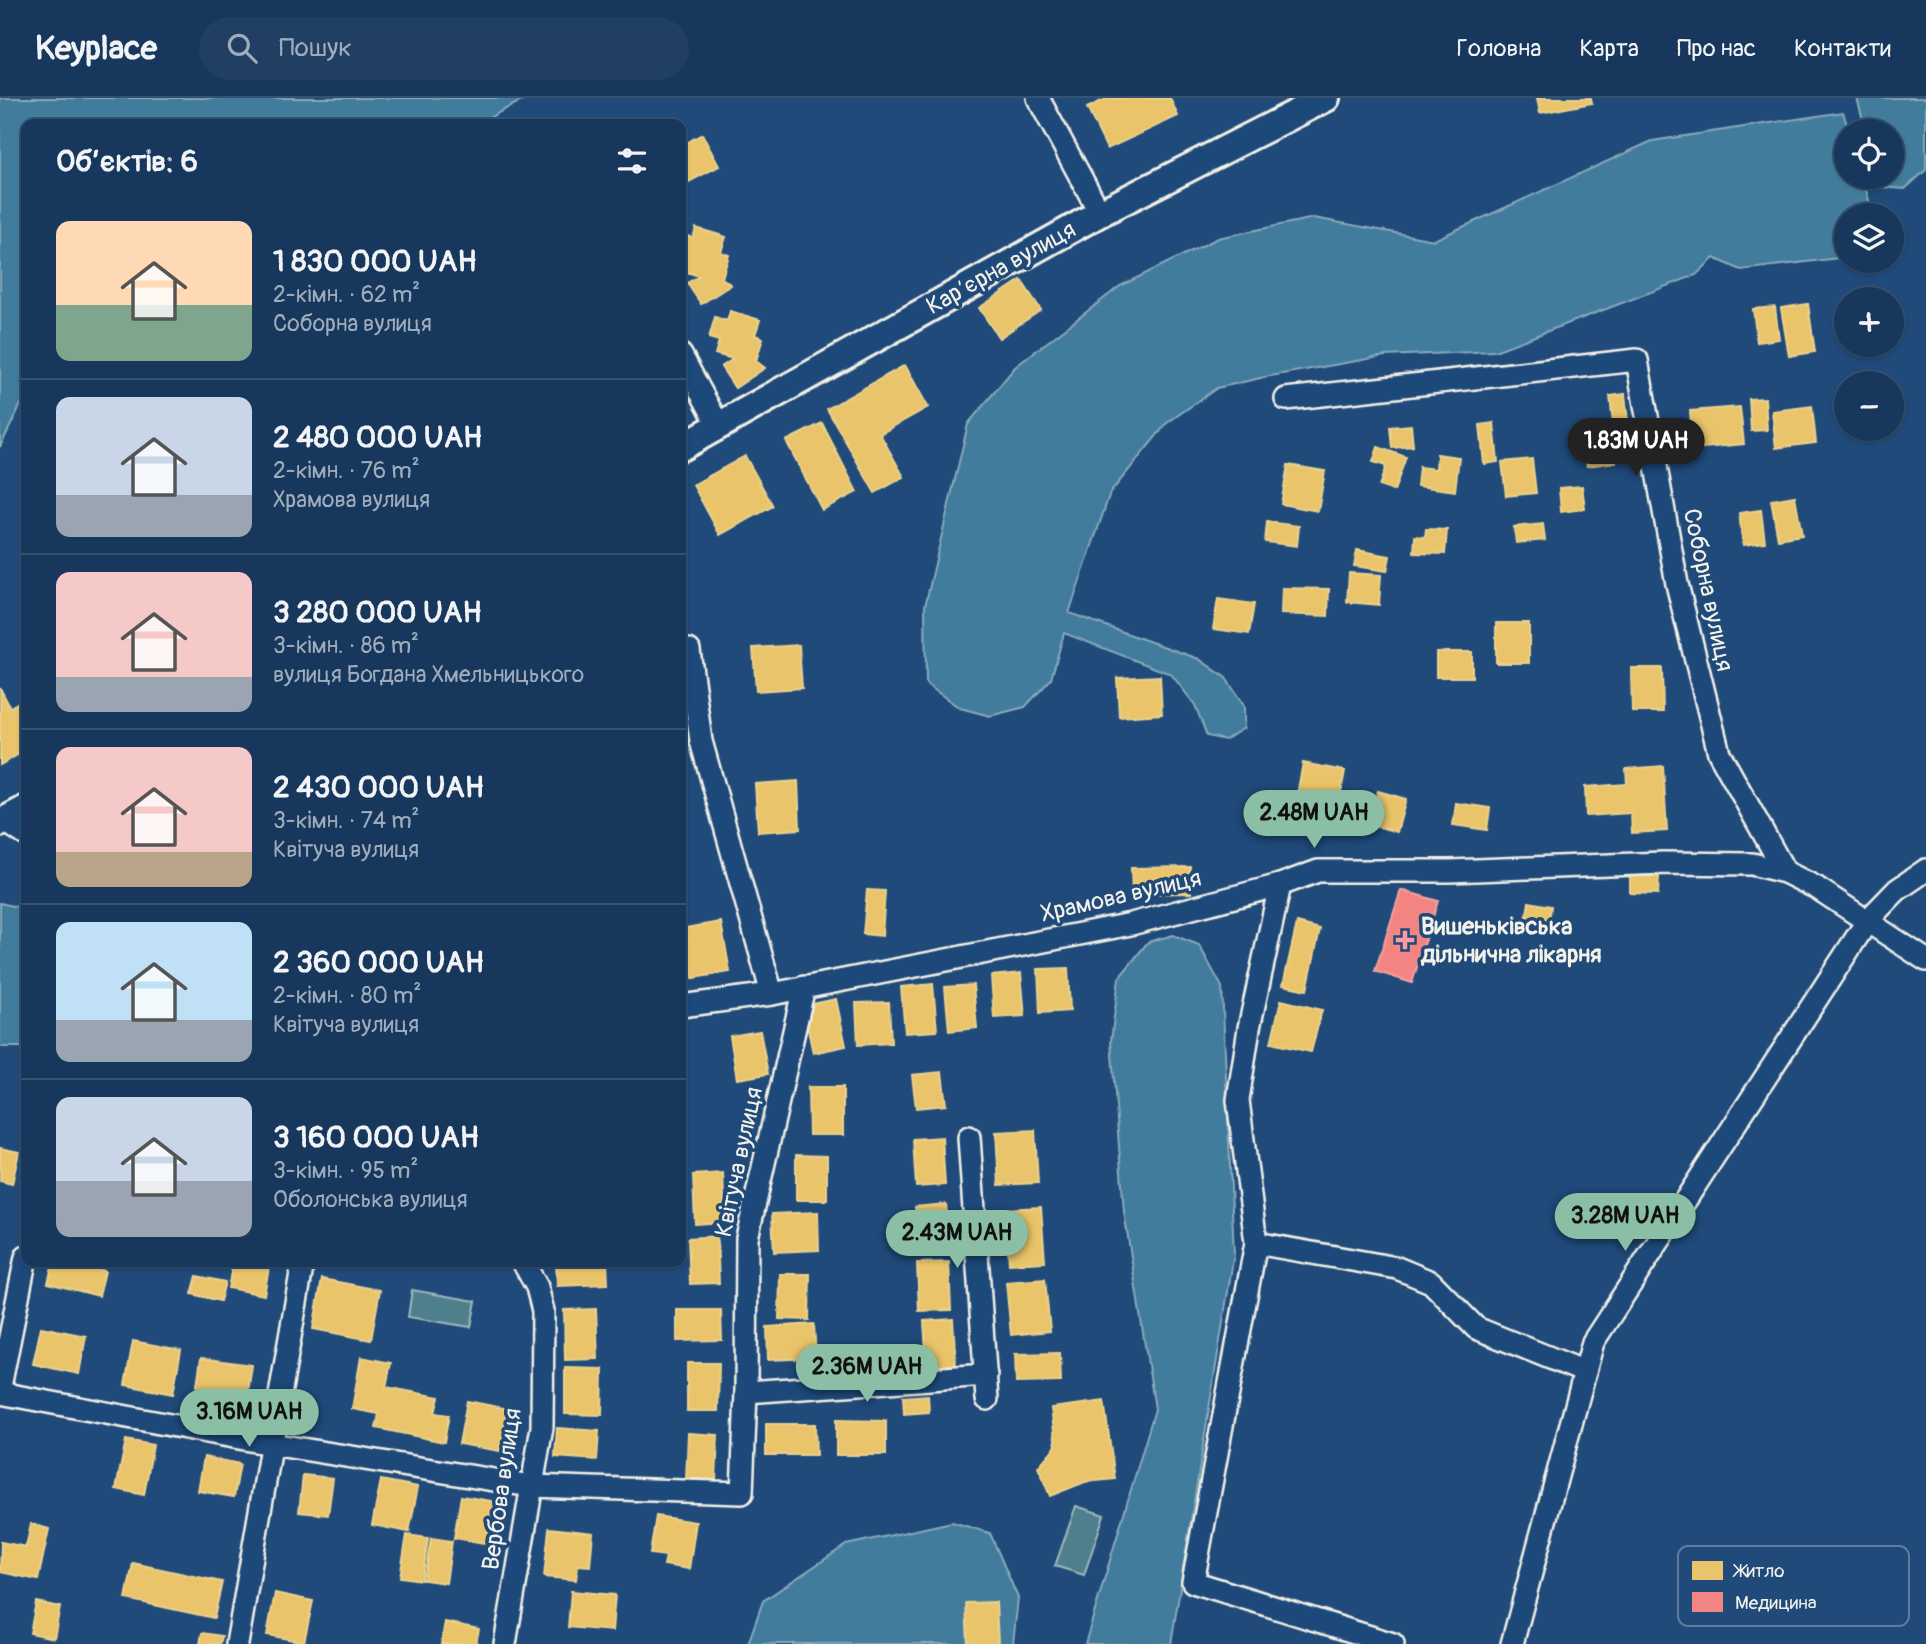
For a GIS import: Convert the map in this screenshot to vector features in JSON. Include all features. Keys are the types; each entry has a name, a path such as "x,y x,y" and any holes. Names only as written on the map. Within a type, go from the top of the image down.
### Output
{"street":[{"path":"1038,98 1100,213"},
{"name":"Карʼєрна вулиця","path":"686,444 1100,213 1326,98"},
{"name":"Соборна вулиця","path":"1286,399 1637,360 1677,584 1718,753 1785,872"},
{"path":"686,364 719,426"},
{"path":"689,650 701,741 772,994"},
{"name":"Храмова вулиця","path":"686,1005 772,994 1131,924 1280,885 1318,871 1364,869 1450,871 1712,862 1752,864 1785,872 1817,888 1926,960"},
{"path":"1512,1644 1593,1342 1868,920 1897,890 1926,870"},
{"path":"1280,885 1249,1028 1238,1100 1256,1243 1193,1582 1393,1644"},
{"name":"Квітуча вулиця","path":"531,1486 742,1493 747,1238 804,987"},
{"path":"969,1137 988,1399"},
{"path":"1256,1243 1397,1268 1431,1282 1476,1328 1585,1372"},
{"path":"0,1387 24,1267"},
{"path":"237,1644 302,1267"},
{"name":"Вербова вулиця","path":"505,1644 541,1427 543,1311 537,1287 526,1267"},
{"path":"746,1392 986,1375"},
{"path":"0,1394 271,1444 531,1486"}],"green space":[{"path":"412,1290 476,1301 471,1327 408,1317"},
{"path":"1076,1506 1104,1515 1084,1575 1055,1566"}],"water":[{"path":"0,98 527,98 487,119 21,119 21,404 0,447"},
{"path":"1857,98 1926,98 1926,170 1905,189 1904,119 1863,119"},
{"path":"1843,112 1845,119 1834,119 1834,189 1866,189 1870,203 1834,203 1834,258 1741,270 1714,258 1696,275 1495,351 1385,356 1265,377 1217,388 1167,423 1110,493 1069,613 1199,659 1226,678 1244,706 1244,728 1225,740 1207,736 1195,705 1171,674 1064,633 1051,679 1025,707 990,716 960,708 926,684 925,606 968,424 1015,367 1120,286 1218,238 1314,218 1434,240 1652,141"},
{"path":"0,903 21,908 21,1047 0,1047"},
{"path":"1173,935 1199,945 1222,987 1234,1254 1171,1644 1085,1644 1155,1409 1124,1212 1111,1041 1119,978 1148,942"},
{"path":"952,1522 990,1533 1018,1598 1013,1644 748,1644 763,1601 846,1545"}],"building: Житло":[{"path":"1108,98 1170,98 1178,116 1107,149 1087,108"},
{"path":"1537,98 1591,98 1592,103 1540,113"},
{"path":"702,134 719,166 686,183 686,143"},
{"path":"696,228 726,237 721,252 729,255 722,278 731,285 701,304 687,283 699,276 686,272 686,236 693,238"},
{"path":"1021,280 1041,310 999,338 979,308"},
{"path":"1808,304 1815,352 1789,356 1781,308"},
{"path":"1775,307 1779,339 1757,342 1753,309"},
{"path":"730,311 760,320 755,335 763,338 756,361 765,368 735,388 721,367 733,359 715,354 719,341 709,338 715,317 727,321"},
{"path":"905,365 928,407 880,434 904,477 875,493 827,409"},
{"path":"1625,394 1628,422 1613,423 1610,396"},
{"path":"1765,398 1767,430 1751,431 1749,399"},
{"path":"1812,406 1816,443 1776,448 1772,411"},
{"path":"1740,407 1744,444 1693,449 1690,411"},
{"path":"822,423 857,492 822,510 786,441"},
{"path":"1494,423 1498,462 1484,464 1480,425"},
{"path":"1411,425 1413,446 1392,448 1390,427"},
{"path":"1612,433 1616,462 1587,466 1583,436"},
{"path":"1378,447 1406,457 1394,491 1379,486 1386,466 1373,462"},
{"path":"1437,454 1459,457 1455,491 1417,486 1419,467 1436,469"},
{"path":"745,456 773,506 720,535 693,485"},
{"path":"1532,459 1536,493 1506,496 1502,462"},
{"path":"1288,465 1325,471 1318,511 1281,504"},
{"path":"1582,486 1585,509 1561,512 1559,488"},
{"path":"1795,496 1802,535 1778,539 1771,500"},
{"path":"1761,510 1765,542 1743,545 1739,513"},
{"path":"1267,522 1299,526 1297,546 1265,542"},
{"path":"1543,524 1545,540 1516,543 1514,527"},
{"path":"1426,529 1447,530 1445,554 1414,553 1415,536 1425,537"},
{"path":"1357,550 1390,556 1387,571 1354,566"},
{"path":"1349,573 1381,575 1379,605 1347,602"},
{"path":"1282,588 1329,589 1328,616 1281,614"},
{"path":"1218,599 1254,604 1249,634 1213,629"},
{"path":"1496,623 1529,623 1529,663 1496,663"},
{"path":"799,645 802,688 756,691 753,648"},
{"path":"1436,652 1472,652 1472,677 1436,677"},
{"path":"1631,668 1662,668 1663,712 1632,712"},
{"path":"1160,676 1162,714 1119,717 1117,678"},
{"path":"0,688 10,707 21,701 21,753 0,765"},
{"path":"1303,763 1345,771 1337,813 1295,805"},
{"path":"1663,766 1667,831 1632,833 1631,813 1586,816 1585,787 1627,784 1626,769"},
{"path":"798,781 800,829 758,832 755,784"},
{"path":"1378,791 1406,799 1397,832 1369,824"},
{"path":"1456,803 1490,808 1487,830 1453,825"},
{"path":"1190,867 1191,893 1132,894 1131,868"},
{"path":"1630,876 1659,877 1658,894 1630,893"},
{"path":"867,890 885,891 882,936 863,934"},
{"path":"1529,902 1551,906 1548,930 1525,927"},
{"path":"721,922 730,972 693,978 686,928"},
{"path":"1297,923 1320,929 1307,990 1283,985"},
{"path":"1068,968 1070,1011 1040,1013 1038,969"},
{"path":"1021,973 1025,1016 994,1018 991,976"},
{"path":"933,984 937,1031 905,1033 901,987"},
{"path":"973,985 977,1028 949,1031 945,987"},
{"path":"836,999 846,1046 813,1053 803,1006"},
{"path":"1281,1000 1322,1010 1311,1052 1271,1043"},
{"path":"889,1002 891,1043 858,1045 856,1003"},
{"path":"760,1031 768,1074 737,1079 730,1036"},
{"path":"942,1072 946,1105 916,1108 912,1075"},
{"path":"808,1087 843,1087 843,1135 809,1135"},
{"path":"1035,1130 1038,1183 999,1185 996,1132"},
{"path":"942,1137 945,1185 916,1187 913,1139"},
{"path":"0,1148 19,1152 12,1184 0,1181"},
{"path":"796,1155 827,1156 827,1200 796,1200"},
{"path":"723,1173 725,1222 695,1224 693,1175"},
{"path":"946,1204 951,1251 920,1254 915,1207"},
{"path":"1041,1207 1045,1262 1009,1264 1005,1209"},
{"path":"818,1212 819,1250 774,1252 772,1214"},
{"path":"717,1236 719,1283 690,1284 688,1238"},
{"path":"949,1262 951,1310 919,1311 917,1263"},
{"path":"52,1267 89,1267 105,1271 99,1296 48,1283"},
{"path":"232,1267 269,1267 264,1295 228,1288"},
{"path":"556,1267 607,1267 608,1284 557,1286"},
{"path":"780,1274 810,1274 809,1320 779,1319"},
{"path":"197,1276 225,1282 220,1301 192,1294"},
{"path":"322,1279 380,1290 371,1340 313,1329"},
{"path":"1045,1279 1050,1331 1011,1335 1006,1282"},
{"path":"596,1309 598,1359 565,1360 564,1310"},
{"path":"677,1310 721,1310 722,1340 677,1341"},
{"path":"953,1319 956,1367 927,1368 924,1321"},
{"path":"814,1324 816,1358 768,1360 767,1327"},
{"path":"41,1327 86,1336 79,1374 33,1364"},
{"path":"133,1341 181,1350 173,1394 125,1385"},
{"path":"1060,1353 1061,1382 1016,1383 1015,1354"},
{"path":"361,1357 391,1363 386,1387 439,1397 435,1413 449,1415 444,1442 376,1428 379,1414 352,1409"},
{"path":"201,1358 252,1365 246,1406 195,1398"},
{"path":"687,1363 719,1363 718,1411 687,1411"},
{"path":"565,1368 603,1369 602,1415 565,1414"},
{"path":"928,1395 929,1412 904,1414 903,1397"},
{"path":"467,1401 519,1411 512,1453 459,1444"},
{"path":"1104,1401 1115,1479 1085,1482 1050,1496 1038,1467 1056,1446 1051,1408"},
{"path":"836,1420 886,1421 886,1455 836,1455"},
{"path":"766,1424 815,1424 816,1455 766,1455"},
{"path":"557,1428 599,1431 597,1460 555,1457"},
{"path":"688,1433 718,1435 716,1481 686,1479"},
{"path":"126,1440 153,1445 144,1495 116,1489"},
{"path":"204,1457 240,1464 234,1497 198,1491"},
{"path":"303,1475 333,1478 328,1515 299,1512"},
{"path":"381,1480 418,1487 409,1532 372,1525"},
{"path":"461,1496 498,1502 491,1544 454,1538"},
{"path":"656,1516 696,1522 689,1569 664,1565 666,1556 650,1554"},
{"path":"31,1524 49,1529 38,1580 0,1572 1,1542 26,1547"},
{"path":"549,1528 593,1533 590,1566 578,1565 576,1580 544,1577"},
{"path":"407,1535 428,1538 422,1580 400,1577"},
{"path":"431,1538 452,1541 446,1583 424,1580"},
{"path":"133,1563 222,1582 214,1618 126,1599"},
{"path":"571,1591 615,1595 612,1631 568,1627"},
{"path":"275,1593 313,1601 304,1642 267,1635"},
{"path":"36,1602 60,1607 54,1638 30,1633"},
{"path":"996,1602 998,1644 968,1644 966,1603"},
{"path":"445,1622 479,1629 476,1644 441,1644"},
{"path":"202,1633 222,1636 220,1644 200,1644"}],"building: Медицина":[{"path":"1401,890 1438,901 1412,983 1375,971"}],"place":[{"name":"Вишеньківська дільнична лікарня","path":"1405,940"}]}
